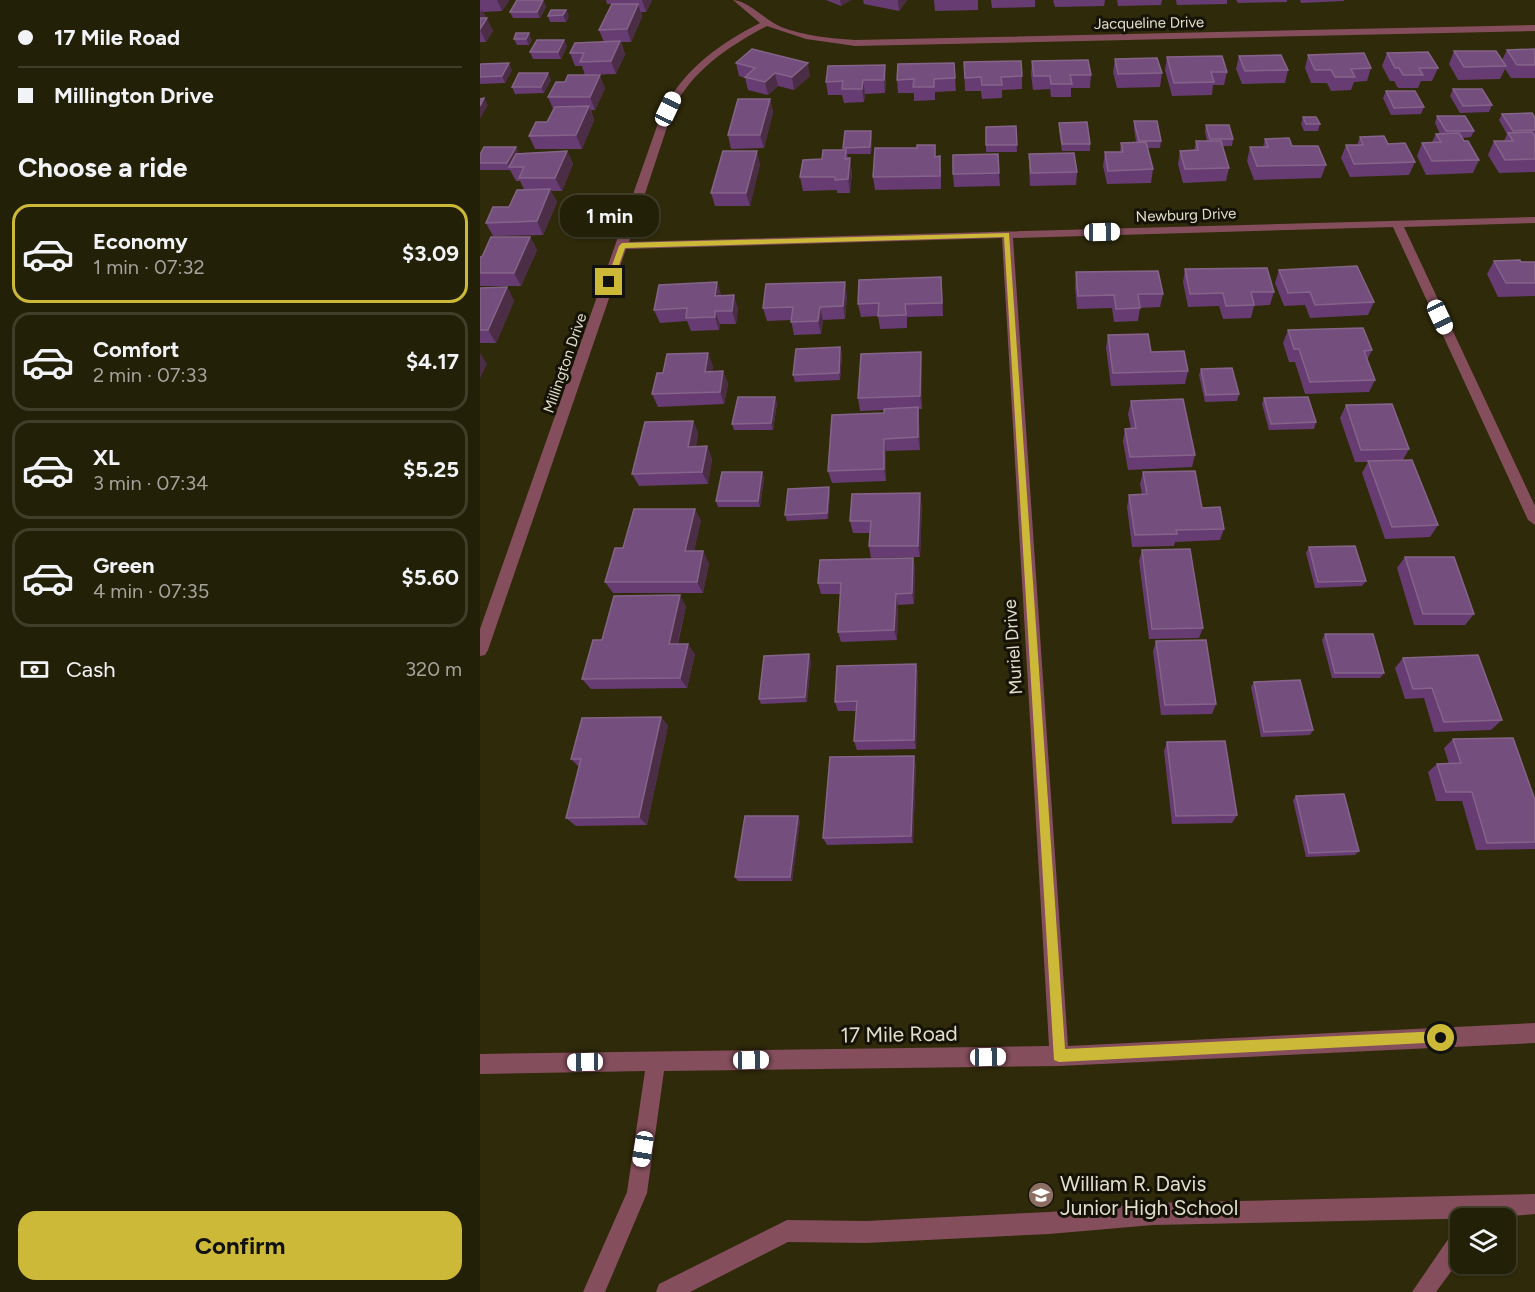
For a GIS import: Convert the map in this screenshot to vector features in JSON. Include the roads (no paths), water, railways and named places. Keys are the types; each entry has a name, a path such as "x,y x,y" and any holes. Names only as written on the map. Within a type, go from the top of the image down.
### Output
{"street":[{"path":"737,0 765,24"},
{"name":"Jacqueline Drive","path":"765,24 817,39 855,43 1535,28"},
{"name":"Millington Drive","path":"480,650 676,91 689,75 710,56 765,24"},
{"name":"Newburg Drive","path":"622,246 1535,220"},
{"path":"1397,224 1535,520"},
{"name":"Muriel Drive","path":"1007,235 1059,1056"},
{"name":"17 Mile Road","path":"480,1064 1059,1056 1535,1033"},
{"path":"594,1292 637,1193 656,1061"},
{"path":"1508,1208 1535,1204"},
{"path":"667,1292 787,1231 866,1232 1049,1223 1153,1214 1450,1212"},
{"path":"1423,1292 1450,1255"}],"place":[{"name":"William R. Davis Junior High School","path":"1041,1195"}]}
